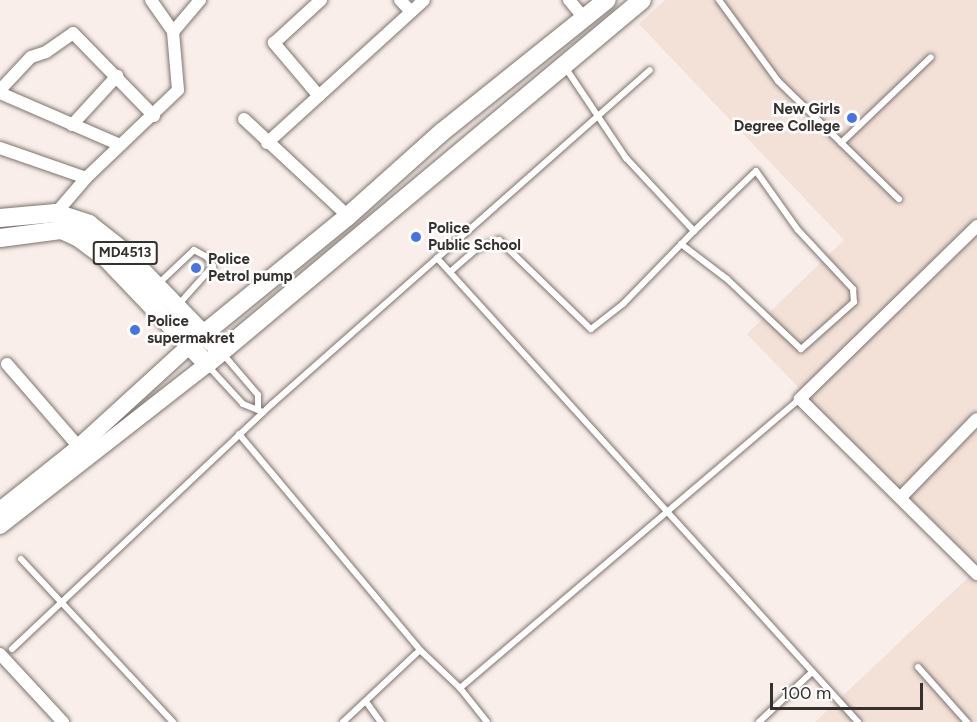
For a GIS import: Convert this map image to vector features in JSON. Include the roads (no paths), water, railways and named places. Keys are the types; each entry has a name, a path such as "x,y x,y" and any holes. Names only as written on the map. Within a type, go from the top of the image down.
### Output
{"main road":[{"path":"0,510 79,447 197,339 348,216 442,132 607,0"},
{"path":"0,526 207,364 642,0"},
{"name":"MD4513","path":"0,218 56,213 89,224 122,250 177,307 197,339 207,364"},
{"name":"MD4513","path":"0,238 62,230 79,238 108,260 197,339 221,352"}],"street":[{"path":"56,213 86,178 154,116 178,90 173,32 152,0"},
{"path":"173,32 200,0"},
{"path":"319,96 274,43 321,0"},
{"path":"400,0 411,12"},
{"path":"267,143 424,0"},
{"path":"569,0 584,18"},
{"path":"120,145 0,91 31,57 46,52 70,33 117,76 154,116"},
{"path":"72,125 117,76"},
{"path":"244,119 267,143 348,216"},
{"path":"0,148 86,178"},
{"path":"977,226 800,399 902,496 977,574"},
{"path":"7,364 79,447"},
{"path":"902,496 977,419"},
{"path":"4,655 60,721"}],"lane":[{"path":"719,0 768,69 899,198"},
{"path":"841,143 931,57"},
{"path":"564,66 600,115 626,158 694,231"},
{"path":"4,655 263,412 650,70"},
{"path":"450,272 476,249 499,240 591,329 623,304 681,244 694,231 756,171 798,230 853,289 854,302 801,349 793,345 727,279 681,244"},
{"path":"156,285 194,250 212,262 213,266 177,307"},
{"path":"437,258 858,722"},
{"path":"221,352 258,395 258,407"},
{"path":"207,364 243,404 258,407 263,412"},
{"path":"460,688 666,509 800,399"},
{"path":"239,434 420,650 460,688 487,722"},
{"path":"21,559 173,722"},
{"path":"343,722 367,703 420,650"},
{"path":"918,667 967,722"},
{"path":"759,722 812,672"},
{"path":"367,703 381,722"}],"place":[{"name":"New Girls Degree College","path":"852,118"},
{"name":"Police Public School","path":"416,237"},
{"name":"Police Petrol pump","path":"196,268"},
{"name":"Police supermakret","path":"135,330"}]}
